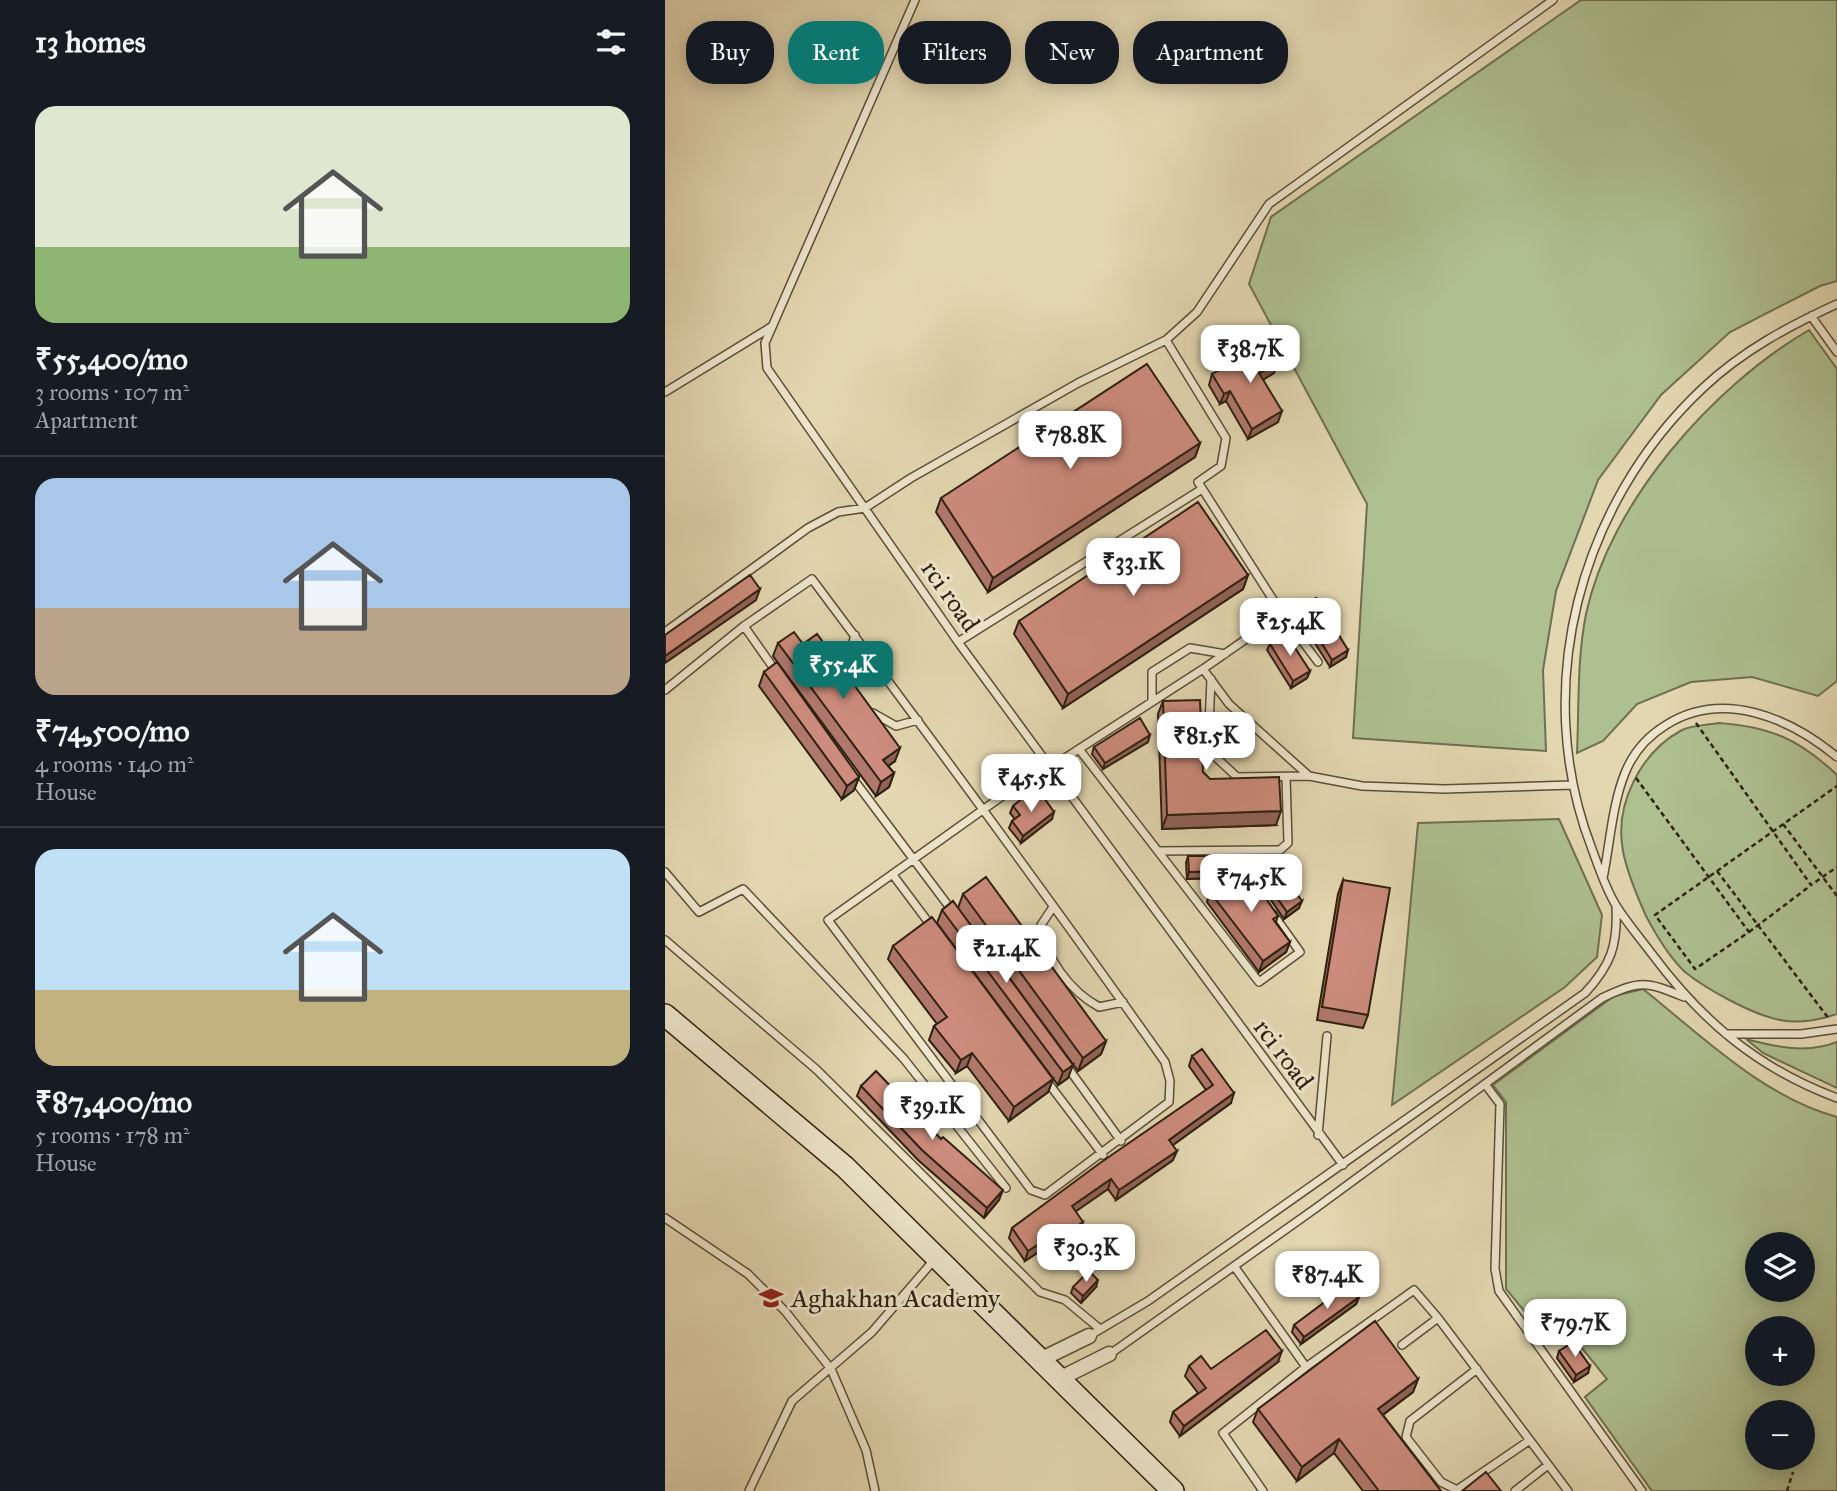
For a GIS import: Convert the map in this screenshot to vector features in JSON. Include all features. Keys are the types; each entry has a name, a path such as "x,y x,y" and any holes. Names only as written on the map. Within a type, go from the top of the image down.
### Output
{"street":[{"path":"665,1015 845,1167 1173,1491"},
{"path":"1042,1359 1095,1333"},
{"path":"1061,1378 1109,1354"}],"lane":[{"name":"rci road","path":"915,0 771,327 765,343 767,368 958,642 1318,1135 1343,1165"},
{"path":"665,632 808,528 838,512 865,508 911,478 1078,383 1166,340 1196,312 1269,204 1553,0"},
{"path":"1837,304 1745,353 1703,387 1666,426 1634,469 1607,516 1587,566 1576,605 1566,671 1565,725 1572,785 1584,830 1616,906 1684,997 1725,1034 1769,1065 1837,1098"},
{"path":"1811,316 1837,352"},
{"path":"665,392 771,327"},
{"path":"1166,340 1226,438 1221,466 1198,482 1282,614 1318,662"},
{"path":"958,642 1202,489"},
{"path":"665,690 744,626 812,579 855,635 918,720 983,811 1123,1002 1165,1062 1170,1081 1169,1102 1103,1155 1045,1195 1031,1189 828,920 983,811 1048,766 1203,669 1282,614"},
{"path":"744,626 784,683"},
{"path":"855,635 846,666 855,694"},
{"path":"1152,702 1152,672 1190,648 1225,654"},
{"path":"1203,669 1229,704 1309,776"},
{"path":"1211,679 1208,750 1237,777 1309,776 1362,786 1417,788 1572,785"},
{"path":"1603,878 1628,767 1650,735 1689,712 1709,708 1762,713 1813,737 1837,757"},
{"path":"868,710 896,726 918,720"},
{"path":"1080,748 1259,982 1300,952 1268,907"},
{"path":"849,773 956,915"},
{"path":"1158,851 1280,850 1288,843 1286,776"},
{"path":"1239,850 1237,862 1252,885"},
{"path":"665,872 699,912 743,890 904,1059 1006,1188"},
{"path":"893,875 941,939"},
{"path":"665,940 817,1070 880,1137 1040,1292 1065,1300 1095,1333 1148,1301 1585,993 1604,973 1612,955 1617,926 1616,906"},
{"path":"1053,907 1041,925 1045,948 1076,991 1099,1007 1123,1002"},
{"path":"1109,1354 1602,998 1627,986 1651,983 1684,997"},
{"path":"1725,1034 1801,1034 1837,1029"},
{"path":"1318,1135 1327,1036"},
{"path":"1063,1062 1121,1141"},
{"path":"1038,1069 1103,1155"},
{"path":"1485,1084 1500,1104 1495,1269 1499,1291 1642,1491"},
{"path":"665,1219 748,1274 785,1311 831,1369 866,1450 875,1491"},
{"path":"749,1491 792,1401 872,1332 938,1257"},
{"path":"1234,1266 1306,1367"},
{"path":"1263,1491 1223,1433 1306,1367 1414,1290 1568,1491"},
{"path":"1402,1345 1438,1318"},
{"path":"1477,1369 1410,1421 1406,1437 1441,1482 1457,1490 1530,1440"},
{"path":"1515,1491 1548,1465"}],"path":[{"path":"1689,712 1811,886"},
{"path":"1628,767 1749,932"},
{"path":"1837,786 1655,915 1695,969 1837,867"},
{"path":"1783,824 1837,896"},
{"path":"1717,871 1837,1029"},
{"path":"1787,1491 1793,1472"}],"green space":[{"path":"1581,0 1837,0 1837,281 1820,286 1730,332 1661,395 1598,480 1556,591 1543,670 1546,751 1353,738 1367,504 1249,284 1271,217"},
{"path":"1809,330 1837,369 1837,681 1818,696 1752,677 1691,682 1637,704 1603,741 1577,753 1580,666 1586,614 1599,572 1617,530 1671,451 1703,415 1737,382"},
{"path":"1719,723 1754,728 1783,737 1810,752 1837,775 1837,1014 1809,1021 1780,1020 1730,1001 1705,986 1685,972 1668,953 1646,916 1636,892 1625,859 1621,833 1627,798 1634,781 1654,752 1667,740 1686,728"},
{"path":"1559,819 1602,915 1597,957 1565,987 1392,1105 1418,823"},
{"path":"1643,989 1758,1080 1783,1095 1837,1117 1837,1491 1652,1491 1585,1397 1607,1379 1569,1332 1550,1342 1506,1289 1506,1102 1493,1085 1614,996"},
{"path":"1746,1039 1780,1047 1803,1048 1837,1042 1837,1088 1763,1053"}],"building":[{"path":"1266,343 1278,363 1259,373 1282,411 1252,429 1230,391 1224,394 1212,374"},
{"path":"1147,364 1200,443 993,578 941,498"},
{"path":"1198,502 1248,575 1068,694 1019,621"},
{"path":"750,575 760,589 665,656 665,635"},
{"path":"1316,598 1348,650 1332,660 1300,608"},
{"path":"794,632 803,644 817,634 900,748 883,760 894,773 881,782 778,643"},
{"path":"1286,634 1310,671 1293,681 1270,644"},
{"path":"777,662 859,777 847,786 764,672"},
{"path":"1200,700 1203,772 1210,779 1279,777 1281,811 1167,815 1163,701"},
{"path":"1140,718 1150,735 1105,763 1094,747"},
{"path":"1026,795 1032,803 1042,795 1054,812 1023,836 1012,821 1020,815 1013,806"},
{"path":"1268,855 1302,901 1287,912 1254,865"},
{"path":"1188,856 1216,856 1216,871 1189,872"},
{"path":"1245,868 1278,916 1273,919 1290,942 1263,961 1210,892"},
{"path":"986,877 1106,1041 1083,1058 963,894"},
{"path":"1343,880 1390,888 1368,1015 1322,1007"},
{"path":"953,901 1073,1065 1063,1072 942,910"},
{"path":"932,917 1053,1079 1014,1107 972,1053 961,1060 934,1026 947,1017 893,946"},
{"path":"1202,1049 1234,1093 1169,1140 1177,1151 1119,1190 1111,1179 1072,1206 1083,1222 1062,1236 1059,1231 1028,1251 1012,1228 1213,1085 1192,1056"},
{"path":"876,1071 941,1139 943,1137 1003,1190 987,1208 922,1150 861,1086"},
{"path":"1089,1271 1098,1280 1083,1296 1073,1287"},
{"path":"1349,1284 1359,1297 1304,1337 1294,1325"},
{"path":"1375,1321 1418,1379 1378,1409 1441,1491 1379,1491 1339,1439 1302,1467 1258,1409"},
{"path":"1266,1330 1282,1351 1184,1426 1173,1412 1206,1388 1189,1366 1201,1356 1211,1369"},
{"path":"1573,1342 1590,1366 1576,1375 1559,1351"},
{"path":"1486,1472 1501,1491 1462,1491"}],"place":[{"name":"Aghakhan Academy","path":"771,1298"}]}
